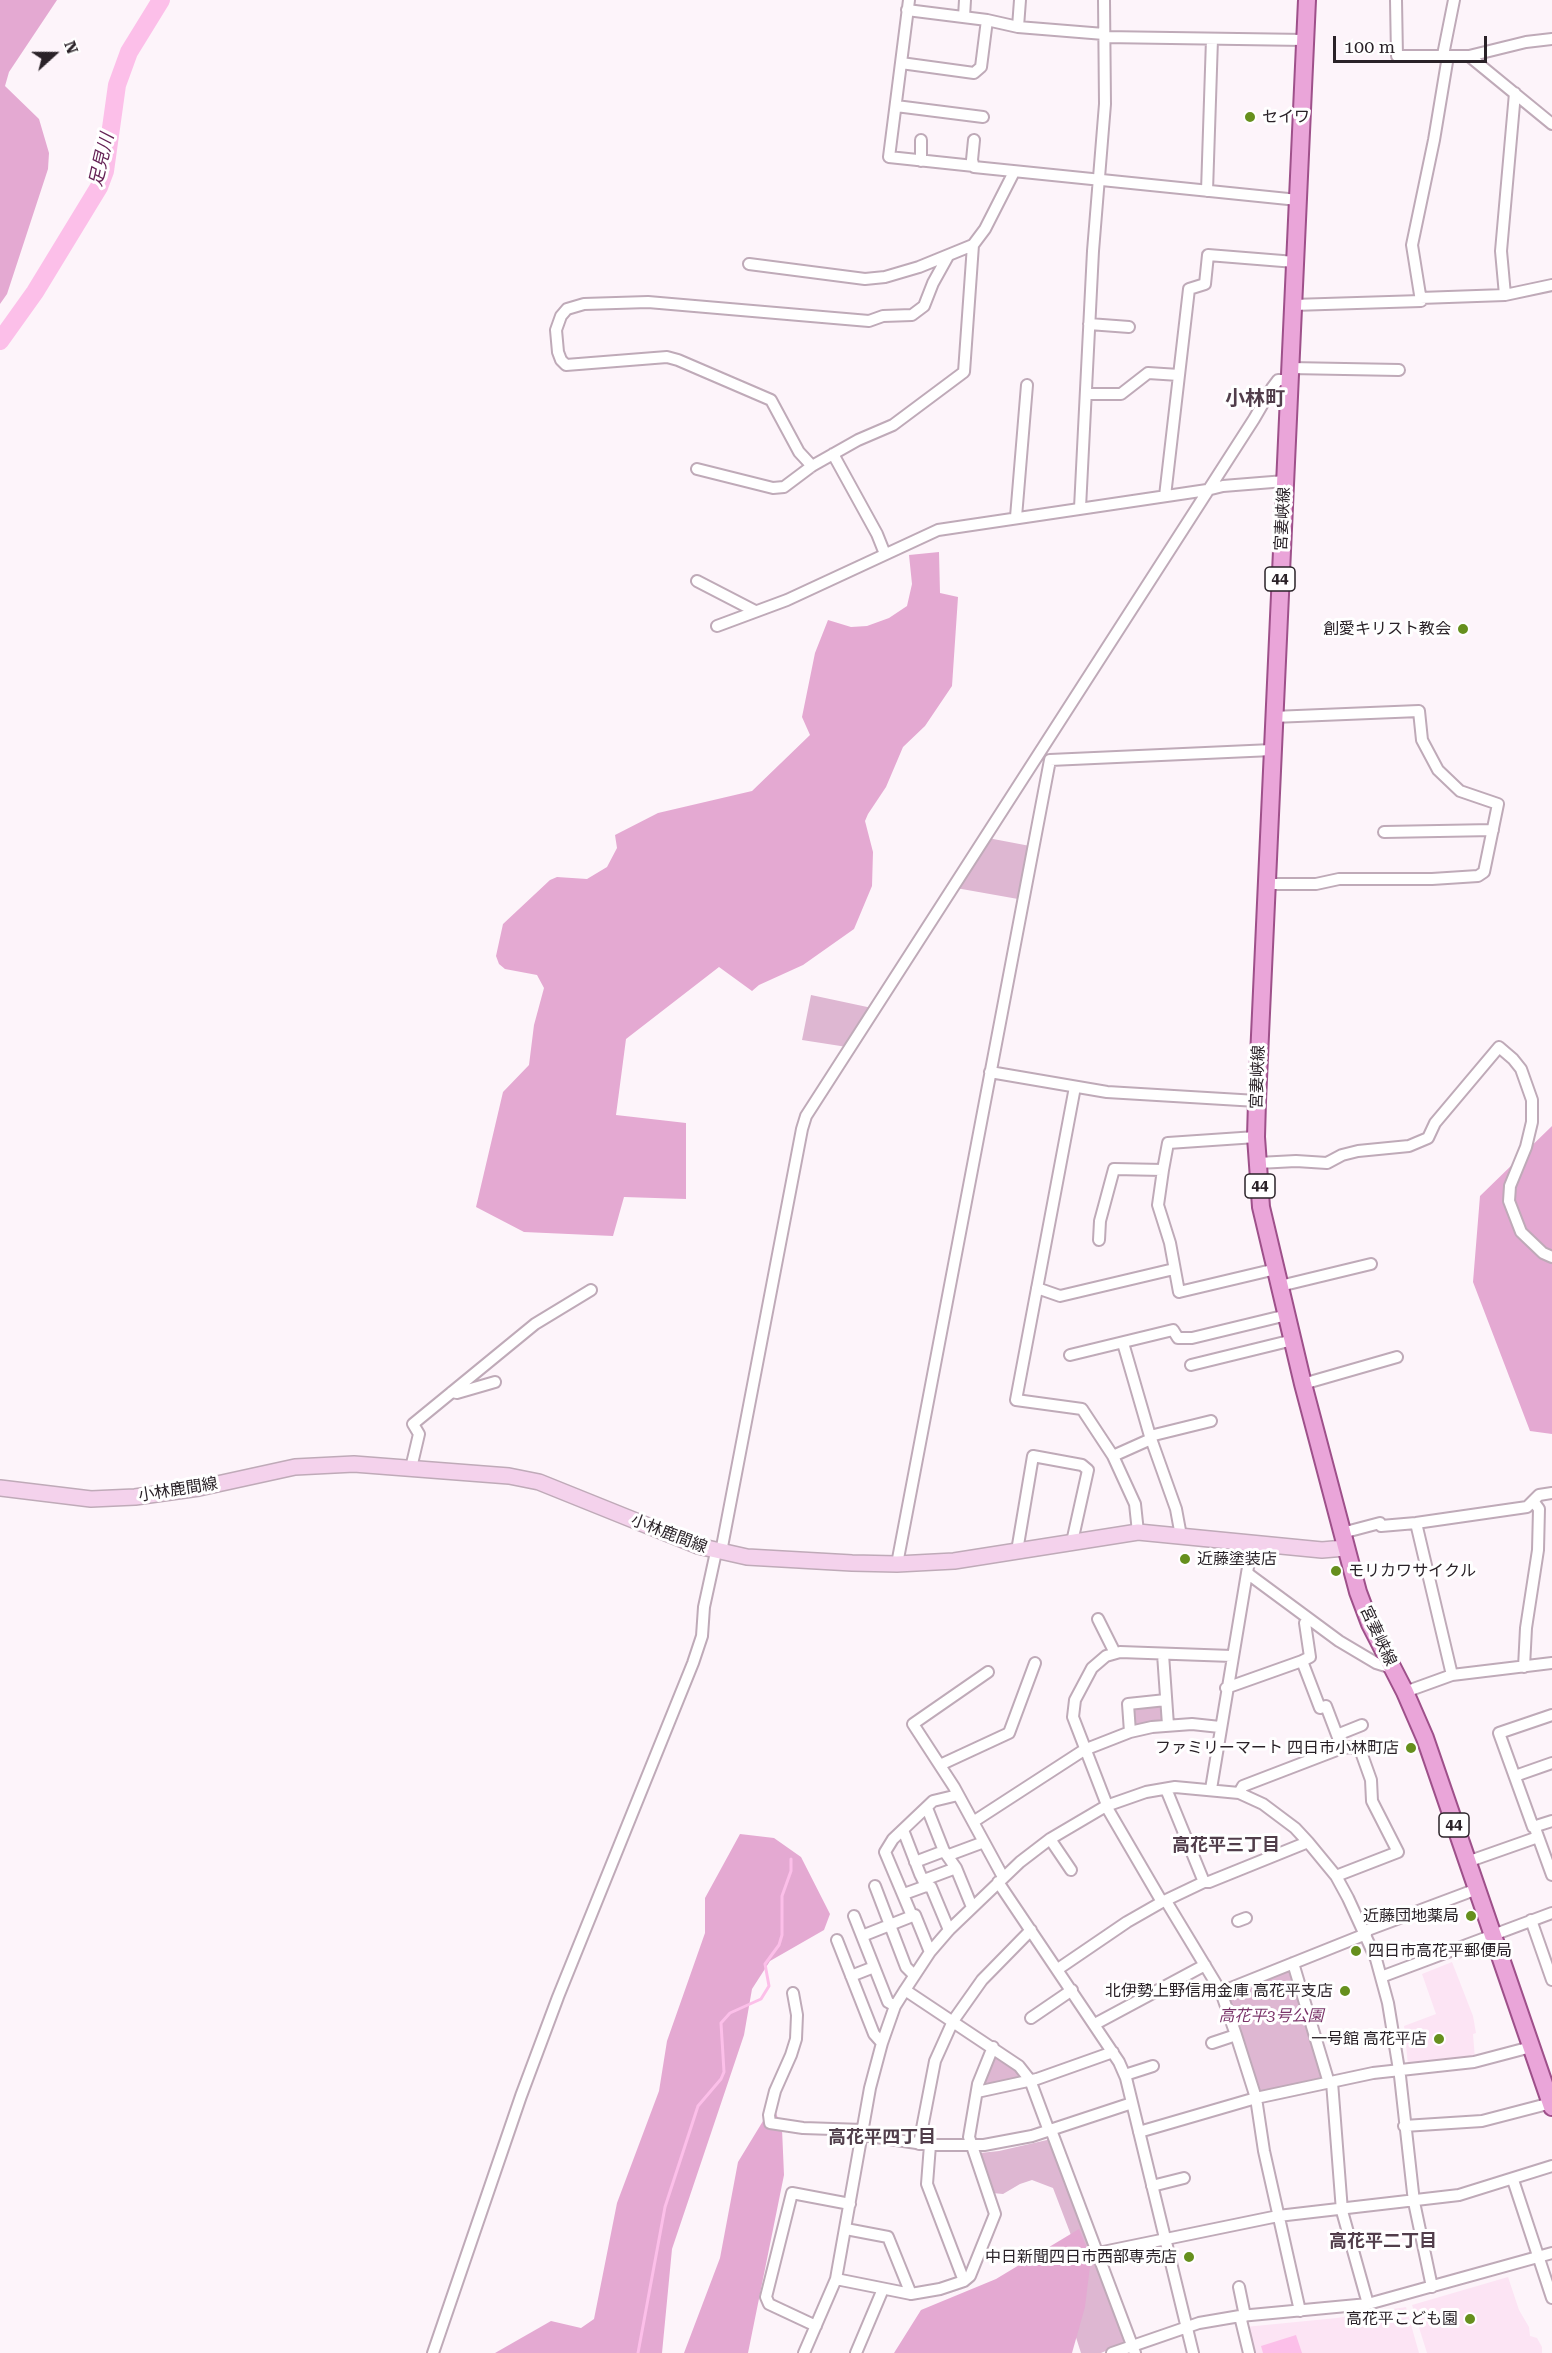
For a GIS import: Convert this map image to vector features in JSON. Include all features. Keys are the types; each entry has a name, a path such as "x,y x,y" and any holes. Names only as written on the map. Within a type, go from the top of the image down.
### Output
{"main road":[{"name":"宮妻峡線","path":"1307,0 1265,884 1256,1137 1262,1207 1293,1341 1344,1541 1370,1624 1405,1692 1425,1738 1551,2105"},
{"name":"小林鹿間線","path":"0,1488 91,1498 125,1498 168,1494 315,1464 354,1464 508,1476 539,1482 685,1542 719,1552 786,1560 897,1564 954,1561 1138,1532 1322,1550 1344,1541"}],"street":[{"path":"964,17 965,0"},
{"path":"1018,27 1020,0"},
{"path":"1080,508 1092,251 1105,104 1104,0"},
{"path":"1396,0 1396,56 1469,56 1526,42 1552,39"},
{"path":"1293,305 1421,301 1412,245 1434,140 1447,62 1444,56 1454,0"},
{"path":"1298,200 1014,172 889,157 908,5 1018,27 1104,36 1305,40"},
{"path":"901,63 974,73 981,67 987,20"},
{"path":"1207,191 1212,39"},
{"path":"1469,56 1552,124"},
{"path":"1505,295 1501,251 1515,93"},
{"path":"896,106 983,117"},
{"path":"921,140 921,161"},
{"path":"974,140 972,160 974,166"},
{"path":"749,264 865,279 885,278 973,245 985,229 1014,172"},
{"path":"697,469 773,488 784,487 832,454 893,425 964,372 973,245"},
{"path":"812,466 799,452 771,399 678,360 667,357 566,365 558,352 556,330 561,315 567,309 584,304 648,302 869,321 883,316 912,315 924,306 948,255"},
{"path":"1165,496 1189,289 1205,284 1208,255 1295,262"},
{"path":"1420,298 1505,295 1552,285"},
{"path":"1089,324 1129,327"},
{"path":"433,2353 521,2096 558,1996 702,1636 704,1607 719,1552 806,1116 1278,380 1290,374 1399,369"},
{"path":"1086,394 1121,394 1148,373 1179,375"},
{"path":"1016,517 1027,385"},
{"path":"832,454 877,534 885,554"},
{"path":"717,626 787,600 938,530 1223,486 1285,481"},
{"path":"697,581 755,611"},
{"path":"1265,884 1316,884 1339,879 1432,879 1478,876 1484,872 1498,804 1460,792 1438,770 1422,740 1419,711 1274,717"},
{"path":"1033,760 1272,750"},
{"path":"897,1564 1050,760"},
{"path":"1384,832 1492,830"},
{"path":"1258,1163 1296,1161 1327,1163 1342,1155 1358,1151 1409,1146 1428,1137 1435,1123 1499,1047 1521,1069 1532,1100 1532,1122 1526,1147 1510,1186 1509,1202 1521,1232 1543,1253 1552,1257"},
{"path":"990,1072 1107,1092 1257,1101"},
{"path":"1075,1087 1016,1400 1082,1409 1113,1456 1135,1504 1138,1532"},
{"path":"1256,1137 1168,1143 1158,1205 1170,1243 1179,1292 1276,1269"},
{"path":"1099,1240 1100,1221 1114,1169 1163,1170"},
{"path":"1280,1286 1371,1264"},
{"path":"1037,1288 1060,1296 1174,1269"},
{"path":"411,1468 419,1434 413,1424 535,1323 591,1290"},
{"path":"1070,1355 1173,1330 1178,1338 1192,1338 1287,1315"},
{"path":"1191,1365 1293,1341"},
{"path":"1123,1343 1150,1438 1176,1509 1181,1536"},
{"path":"1304,1384 1397,1357"},
{"path":"451,1392 456,1393 495,1382"},
{"path":"1113,1456 1150,1438 1211,1421"},
{"path":"1017,1551 1033,1456 1082,1465 1088,1470 1072,1542"},
{"path":"1344,1541 1380,1523 1381,1526 1416,1523 1527,1507 1539,1495 1552,1493"},
{"path":"1524,1667 1526,1628 1538,1550 1539,1509 1533,1501"},
{"path":"1416,1523 1452,1676"},
{"path":"1211,1789 1226,1688 1252,1543"},
{"path":"1247,1573 1340,1641 1376,1663 1392,1668"},
{"path":"1098,1619 1115,1653"},
{"path":"1226,1688 1310,1658 1305,1623"},
{"path":"1232,1656 1115,1653 1101,1659 1092,1668 1075,1700 1073,1716 1084,1750 1107,1805 1164,1902 1221,1992 1256,2098 1263,2151 1300,2311"},
{"path":"1164,1653 1168,1725"},
{"path":"1302,1660 1320,1708 1326,1706 1342,1748"},
{"path":"940,1765 1009,1733 1035,1663"},
{"path":"1405,1692 1452,1676 1552,1663"},
{"path":"988,1672 913,1724 958,1795 984,1842 1001,1880 1031,1930 1095,2024 1125,2075 1193,2353"},
{"path":"1130,1732 1128,1704 1166,1700"},
{"path":"1552,1715 1499,1732 1552,1875"},
{"path":"973,1822 1084,1750 1130,1732 1168,1725 1192,1724 1220,1727"},
{"path":"1337,1735 1362,1725"},
{"path":"1239,1793 1243,1786 1342,1748 1355,1748 1364,1755 1371,1780 1372,1801 1398,1852 1336,1876"},
{"path":"1515,1776 1552,1763"},
{"path":"1166,1789 1204,1882"},
{"path":"804,2353 836,2279 870,2088 882,2043 895,2006 904,1990 930,1952 949,1930 1001,1880 1050,1839 1107,1805 1135,1794 1166,1789 1211,1789 1239,1793 1263,1804 1279,1815 1308,1842 1336,1876 1365,1933 1381,1977 1394,2030 1414,2202 1432,2287"},
{"path":"912,1916 885,1852 893,1839 933,1801 958,1795"},
{"path":"927,1808 972,1907"},
{"path":"1467,1862 1537,1832 1552,1821"},
{"path":"903,1830 915,1862 925,1883 931,1887 949,1930"},
{"path":"1050,1839 1071,1870"},
{"path":"915,1862 984,1842"},
{"path":"1058,1969 1127,1922 1164,1902 1204,1882 1308,1842"},
{"path":"904,1894 956,1868"},
{"path":"874,1886 906,1967 914,1976"},
{"path":"1221,1992 1476,1889"},
{"path":"1381,1977 1552,1913"},
{"path":"862,1936 915,1915 930,1952"},
{"path":"854,1916 888,2002 895,2006"},
{"path":"1531,1920 1552,1980"},
{"path":"964,2281 927,2184 925,2145 935,2061 953,2021 982,1980 1031,1930"},
{"path":"837,1940 874,2034 882,2043"},
{"path":"1293,1963 1330,2082 1342,2211 1368,2304"},
{"path":"1095,2024 1205,1965"},
{"path":"851,1976 874,1967"},
{"path":"904,1990 993,2047 1019,2066 1030,2080 1134,2349"},
{"path":"1031,2018 1072,1990"},
{"path":"793,1993 797,2015 796,2039 775,2091 769,2115 770,2123 863,2133 925,2145 971,2146 1015,2140 1050,2131 1132,2103"},
{"path":"1212,2043 1236,2035"},
{"path":"836,2279 911,2294 940,2289 964,2281 970,2276 995,2214 971,2146 970,2131 977,2092 993,2047"},
{"path":"1139,2132 1256,2098 1397,2069 1474,2062 1532,2047"},
{"path":"977,2092 1030,2080 1113,2052"},
{"path":"1125,2075 1152,2066"},
{"path":"1404,2126 1482,2121 1551,2105"},
{"path":"1098,2253 1278,2216 1342,2211 1469,2193 1552,2166"},
{"path":"1152,2186 1184,2178"},
{"path":"1513,2180 1552,2298"},
{"path":"816,2326 769,2304 766,2297 792,2193 850,2204"},
{"path":"846,2229 888,2237 911,2294"},
{"path":"1112,2353 1134,2349 1186,2327 1242,2316 1368,2304 1552,2253"},
{"path":"1239,2287 1249,2353"},
{"path":"856,2353 883,2289"}],"shaded area":[{"path":"0,0 57,0 9,72 5,86 39,119 49,153 48,169 7,294 0,304"},
{"path":"939,552 940,593 958,597 952,686 925,726 903,747 886,787 865,821 873,852 872,886 854,929 803,965 759,985 752,991 719,967 626,1039 616,1115 686,1123 686,1199 624,1197 613,1236 524,1232 476,1207 503,1092 529,1065 534,1025 544,988 537,975 505,969 499,964 496,956 503,924 550,880 557,877 587,879 607,867 617,848 615,835 658,813 752,791 810,735 802,717 815,653 828,620 851,627 867,626 889,618 907,606 912,584 909,555"},
{"path":"1552,1126 1552,1434 1530,1431 1473,1282 1480,1196"},
{"path":"740,1834 774,1838 801,1857 830,1914 824,1930 770,1961 752,1989 744,2035 672,2249 662,2353 495,2353 551,2321 581,2328 594,2319 617,2203 659,2091 667,2041 705,1933 705,1898"},
{"path":"1452,1962 1473,2016 1476,2033 1473,2034 1475,2059 1408,2065 1404,2026 1436,2014 1422,1974"},
{"path":"776,2113 782,2129 784,2175 748,2353 684,2353 720,2258 738,2162 763,2121"},
{"path":"1079,2229 1091,2258 1085,2307 1072,2353 894,2353 921,2310 996,2279"},
{"name":"高花平こども園","path":"1508,2277 1519,2310 1529,2327 1530,2336 1537,2338 1542,2347 1542,2353 1427,2353 1412,2305"},
{"path":"1406,2307 1419,2353 1252,2353 1245,2327 1337,2318"},
{"path":"1296,2335 1302,2353 1263,2353 1261,2346"}],"green space":[{"path":"988,838 1030,846 1018,899 956,888"},
{"path":"811,995 872,1008 847,1047 802,1040"},
{"path":"1160,1703 1164,1707 1163,1723 1137,1728 1132,1726 1131,1711 1134,1707"},
{"name":"高花平3号公園","path":"1292,1967 1327,2080 1259,2092 1227,1996 1228,1993"},
{"path":"998,2054 1023,2074 1022,2079 985,2088 981,2085 992,2055"},
{"path":"1052,2140 1126,2342 1101,2353 1081,2353 1073,2328 1087,2277 1053,2188 1032,2180 1003,2194 992,2193 980,2153"}],"waterway":[{"name":"足見川","path":"0,341 35,292 99,187 105,171 117,85 129,52 161,0"},
{"path":"638,2353 665,2207 698,2106 721,2079 724,2072 721,2023 730,2013 761,1999 769,1986 765,1964 779,1945 782,1935 782,1896 791,1871 791,1859"}],"place":[{"name":"セイワ","path":"1250,117"},
{"name":"創愛キリスト教会","path":"1463,629"},
{"name":"近藤塗装店","path":"1185,1559"},
{"name":"モリカワサイクル","path":"1336,1571"},
{"name":"ファミリーマート 四日市小林町店","path":"1411,1748"},
{"name":"近藤団地薬局","path":"1471,1916"},
{"name":"四日市高花平郵便局","path":"1356,1951"},
{"name":"北伊勢上野信用金庫 高花平支店","path":"1345,1991"},
{"name":"一号館 高花平店","path":"1439,2039"},
{"name":"中日新聞四日市西部専売店","path":"1189,2257"},
{"name":"高花平こども園","path":"1470,2319"}],"district":[{"name":"小林町","path":"1255,399"},
{"name":"高花平三丁目","path":"1226,1846"},
{"name":"高花平四丁目","path":"882,2138"},
{"name":"高花平二丁目","path":"1383,2242"}]}
